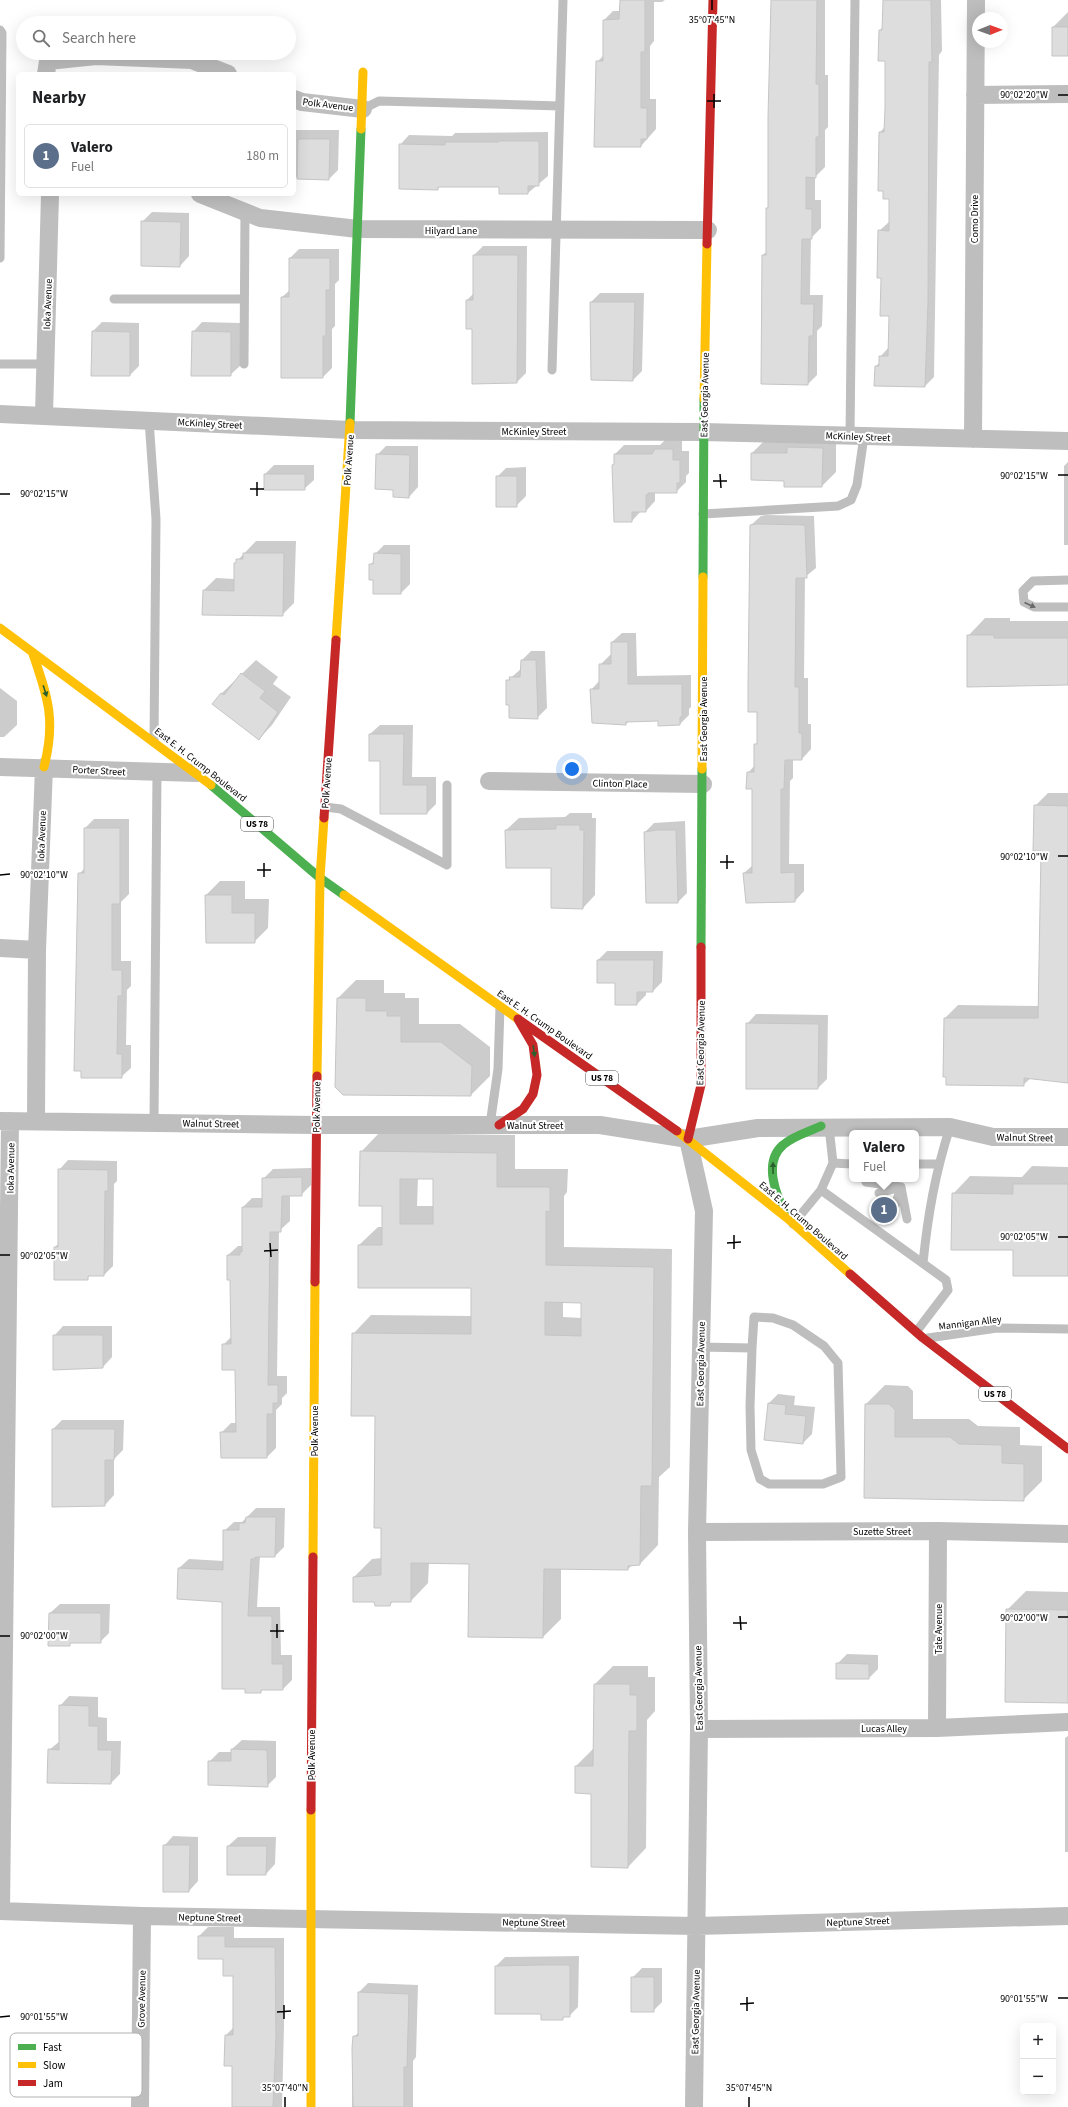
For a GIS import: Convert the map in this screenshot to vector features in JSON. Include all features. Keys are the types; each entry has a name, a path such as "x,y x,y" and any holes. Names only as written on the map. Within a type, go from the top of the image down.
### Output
{"street":[{"name":"East Georgia Avenue","path":"694,2107 699,1729 697,1532 704,1211 688,1139 701,1085 704,514 703,432 713,0"},
{"name":"Como Drive","path":"973,439 976,0"},
{"path":"46,72 48,61 58,60"},
{"path":"192,60 223,72"},
{"name":"Polk Avenue","path":"311,2107 310,1918 316,1125 320,878 350,430 364,72"},
{"path":"975,95 1068,94"},
{"name":"Polk Avenue","path":"296,100 302,102 363,109"},
{"name":"Ioka Avenue","path":"44,415 50,196"},
{"name":"Hilyard Lane","path":"205,196 260,218 358,229 708,230"},
{"name":"McKinley Street","path":"0,414 350,430 703,432 1068,441"},
{"name":"East E. H. Crump Boulevard","path":"0,628 33,654 197,773 320,878 688,1139 790,1221 919,1335 1068,1449"},
{"path":"33,654 51,707 52,726 50,747 44,768"},
{"name":"Porter Street","path":"0,767 157,773 197,773"},
{"name":"Ioka Avenue","path":"36,1121 38,950 44,768"},
{"name":"Clinton Place","path":"489,781 703,784"},
{"path":"0,948 38,950"},
{"path":"494,1125 523,1109 533,1094 537,1075 533,1044 516,1017"},
{"name":"Ioka Avenue","path":"0,1911 5,1121"},
{"name":"Walnut Street","path":"5,1121 316,1125 600,1125 688,1139 758,1128 825,1126 950,1127 993,1136 1068,1137"},
{"path":"790,1221 778,1199 772,1171 773,1159 777,1151 786,1143 825,1126"},
{"name":"Suzette Street","path":"697,1532 938,1531 1068,1534"},
{"name":"Tate Avenue","path":"937,1728 938,1531"},
{"name":"Lucas Alley","path":"699,1729 937,1728 1068,1722"},
{"name":"Neptune Street","path":"0,1911 142,1916 696,1926 1068,1916"},
{"name":"Grove Avenue","path":"141,2033 142,1916"},
{"name":"Grove Avenue","path":"140,2097 140,2107"}],"lane":[{"path":"552,370 563,0"},
{"path":"704,514 838,506 851,500 857,485 855,0"},
{"path":"0,30 2,33 0,258"},
{"path":"363,109 379,101 560,106"},
{"path":"244,364 245,212"},
{"path":"114,299 244,299"},
{"path":"0,358 0,364 45,364"},
{"path":"149,420 156,519 154,741"},
{"path":"1068,580 1033,580 1023,591 1024,602 1034,607 1068,607"},
{"path":"154,1122 157,773"},
{"path":"325,807 341,809 447,865 447,784"},
{"path":"494,1125 500,1005"},
{"path":"790,1221 821,1190 833,1163 825,1126"},
{"path":"923,1263 930,1203 938,1164 950,1127"},
{"path":"833,1163 849,1164"},
{"path":"919,1164 938,1164"},
{"path":"866,1182 901,1183"},
{"path":"879,1193 901,1183"},
{"path":"895,1206 901,1183"},
{"path":"901,1183 907,1219"},
{"path":"821,1190 846,1208 862,1214 946,1280 948,1290 919,1335"},
{"path":"846,1208 852,1200"},
{"path":"754,1318 773,1318 793,1325 824,1346 838,1363 841,1477 822,1484 769,1484 760,1479 751,1450 750,1406 752,1348 754,1318"},
{"name":"Mannigan Alley","path":"919,1335 997,1328 1068,1329"},
{"path":"700,1347 752,1348"}],"building":[{"path":"620,0 645,0 645,52 641,52 641,108 647,108 647,139 641,139 641,147 594,147 596,61 603,61 603,20 619,19"},
{"path":"771,0 817,0 816,84 819,84 819,137 816,137 816,178 806,177 806,209 812,209 812,239 802,239 801,304 814,304 813,336 809,336 808,385 761,384 762,255 766,255 766,208 768,208 768,117"},
{"path":"883,0 931,0 932,62 929,62 928,303 925,387 874,386 875,366 879,366 879,356 888,356 889,316 880,316 881,278 877,278 878,230 889,231 889,199 883,199 883,191 878,191 879,132 884,132 885,108 885,61 878,61 879,30 882,30"},
{"path":"1052,27 1068,27 1068,56 1052,56"},
{"path":"298,139 330,139 329,180 297,179"},
{"path":"539,141 539,186 528,186 528,194 499,194 499,187 438,187 438,190 399,189 399,144 445,145 445,142"},
{"path":"141,221 181,222 180,267 141,266"},
{"path":"473,255 518,255 517,383 472,384 472,329 466,329 466,300 473,300"},
{"path":"289,258 330,258 330,290 326,290 326,336 323,336 323,378 281,378 281,297 289,297"},
{"path":"590,302 635,302 633,381 591,380"},
{"path":"92,331 130,332 130,376 91,376"},
{"path":"192,331 231,332 231,376 191,376"},
{"path":"787,447 823,448 822,487 784,487 784,481 751,480 751,453 787,453"},
{"path":"655,449 673,449 673,460 680,460 680,483 677,483 677,493 648,493 648,495 646,495 646,512 632,512 632,522 614,522 612,465 614,464 614,454 652,454"},
{"path":"376,454 410,455 409,498 393,497 393,490 375,489"},
{"path":"264,474 305,474 305,490 264,490"},
{"path":"496,476 517,476 517,507 496,507"},
{"path":"750,525 805,525 807,578 796,578 795,687 799,687 799,733 802,733 802,760 785,760 784,789 781,789 781,873 795,872 795,902 746,903 743,873 752,873 752,789 746,789 747,772 754,772 754,744 757,744 757,712 748,712"},
{"path":"243,553 284,553 283,616 202,615 203,590 234,591 234,563 236,563 236,559 243,559"},
{"path":"374,553 401,554 401,594 373,594 373,580 369,580 369,564 373,564"},
{"path":"967,635 994,635 994,638 1068,638 1068,685 967,687"},
{"path":"611,642 628,642 628,684 682,684 682,717 680,717 680,725 658,726 658,721 626,722 626,725 592,723 590,689 599,689 599,664 611,664"},
{"path":"521,660 536,660 538,719 509,718 509,705 506,705 506,680 510,680 509,677 520,677"},
{"path":"241,673 265,691 260,698 278,712 259,740 212,704 221,693 224,695"},
{"path":"369,734 404,734 403,785 427,785 427,814 380,814 380,761 369,761"},
{"path":"1034,805 1068,806 1068,1083 1024,1078 1024,1086 946,1085 946,1077 943,1077 944,1018 1038,1018 1041,851 1033,851"},
{"path":"556,825 580,825 580,830 584,830 583,909 551,908 551,868 506,868 505,830 556,829"},
{"path":"84,828 120,828 120,904 112,904 112,970 122,970 122,996 118,996 117,1054 122,1054 122,1078 81,1078 81,1071 74,1071 78,873 84,873"},
{"path":"676,830 678,903 646,903 644,832"},
{"path":"205,895 232,895 232,913 255,913 255,943 206,943"},
{"path":"597,960 654,960 653,992 637,992 637,1005 615,1005 615,983 597,983"},
{"path":"337,998 366,998 366,1011 387,1011 387,1016 401,1016 401,1042 441,1042 472,1066 471,1096 343,1095 335,1087"},
{"path":"746,1023 819,1024 818,1089 746,1089"},
{"path":"360,1151 497,1153 497,1187 550,1187 550,1212 546,1211 546,1265 654,1267 652,1486 641,1486 640,1565 628,1566 628,1570 544,1569 543,1638 468,1637 469,1564 411,1563 411,1602 391,1602 390,1606 375,1606 374,1602 353,1602 353,1577 381,1575 381,1528 374,1528 375,1416 351,1416 352,1333 471,1334 471,1288 358,1288 358,1245 382,1245 382,1206 359,1206","holes":["400,1179 433,1179 433,1224 400,1224","545,1302 581,1303 581,1336 545,1335"]},
{"path":"58,1169 108,1170 108,1191 105,1191 104,1276 88,1276 88,1280 54,1280 54,1247 58,1247"},
{"path":"302,1177 302,1196 282,1196 281,1232 270,1232 268,1385 278,1385 278,1403 273,1403 273,1414 267,1414 267,1458 221,1458 220,1432 236,1432 235,1370 222,1370 222,1344 231,1344 230,1280 227,1280 227,1255 240,1255 240,1252 242,1252 242,1207 262,1207 262,1178"},
{"path":"1013,1184 1068,1184 1068,1276 1013,1276 1013,1250 951,1250 952,1193 1013,1194"},
{"path":"53,1335 103,1335 103,1368 53,1370"},
{"path":"768,1403 786,1405 785,1414 806,1416 803,1444 764,1440"},
{"path":"865,1404 889,1404 895,1410 895,1437 950,1437 959,1444 1002,1445 1002,1463 1024,1464 1024,1501 864,1498"},
{"path":"52,1429 115,1429 114,1460 105,1460 105,1506 52,1507"},
{"path":"246,1517 276,1517 275,1557 255,1557 255,1559 251,1559 248,1616 272,1616 272,1664 283,1664 283,1690 261,1690 261,1693 245,1693 245,1689 222,1689 222,1602 177,1599 178,1568 223,1570 223,1530 239,1530 239,1523 245,1523"},
{"path":"1006,1609 1068,1610 1068,1703 1005,1702"},
{"path":"49,1613 101,1613 101,1643 70,1643 70,1646 48,1646"},
{"path":"836,1663 869,1664 869,1679 836,1679"},
{"path":"594,1684 630,1684 630,1695 637,1695 637,1731 629,1731 628,1868 591,1867 591,1794 575,1793 575,1766 593,1766"},
{"path":"59,1705 89,1706 89,1726 98,1726 98,1750 112,1750 111,1784 47,1783 48,1749 59,1750"},
{"path":"231,1749 267,1750 268,1787 208,1785 208,1761 231,1761"},
{"path":"163,1845 190,1845 189,1892 163,1892"},
{"path":"227,1846 267,1846 266,1875 227,1875"},
{"path":"198,1936 225,1936 225,1947 275,1947 276,2036 273,2107 232,2107 232,2066 224,2066 225,2035 233,2035 233,1976 223,1976 223,1959 198,1959"},
{"path":"570,1965 570,2017 563,2017 563,2020 541,2020 541,2014 495,2014 495,1966"},
{"path":"631,1977 654,1977 654,2012 631,2012"},
{"path":"358,1992 409,1994 407,2067 404,2067 404,2107 353,2107 352,2048 353,2036 358,2036"}],"traffic: fast":[{"path":"350,423 361,129"},
{"path":"703,577 704,399"},
{"path":"701,947 702,769"},
{"path":"211,785 320,878 344,895"},
{"path":"787,1217 779,1200 773,1180 773,1161 777,1152 787,1142 821,1126"}],"traffic: slow":[{"path":"361,129 363,72"},
{"path":"704,399 707,244"},
{"path":"336,640 350,423"},
{"path":"702,769 703,577"},
{"path":"0,628 211,785"},
{"path":"33,654 43,684 49,709 50,722 48,750 44,767"},
{"path":"317,1076 320,878 324,818"},
{"path":"344,895 518,1019"},
{"path":"677,1131 787,1218 850,1274"},
{"path":"313,1557 315,1282"},
{"path":"311,1810 311,2107"}],"traffic: jam":[{"path":"707,244 713,0"},
{"path":"324,818 336,640"},
{"path":"688,1139 701,1085 701,947"},
{"path":"518,1019 677,1131"},
{"path":"499,1125 523,1109 533,1094 537,1075 533,1045 519,1021"},
{"path":"315,1282 317,1076"},
{"path":"850,1274 923,1338 1068,1449"},
{"path":"311,1810 313,1557"}],"place":[{"name":"Valero","path":"884,1210"}]}
